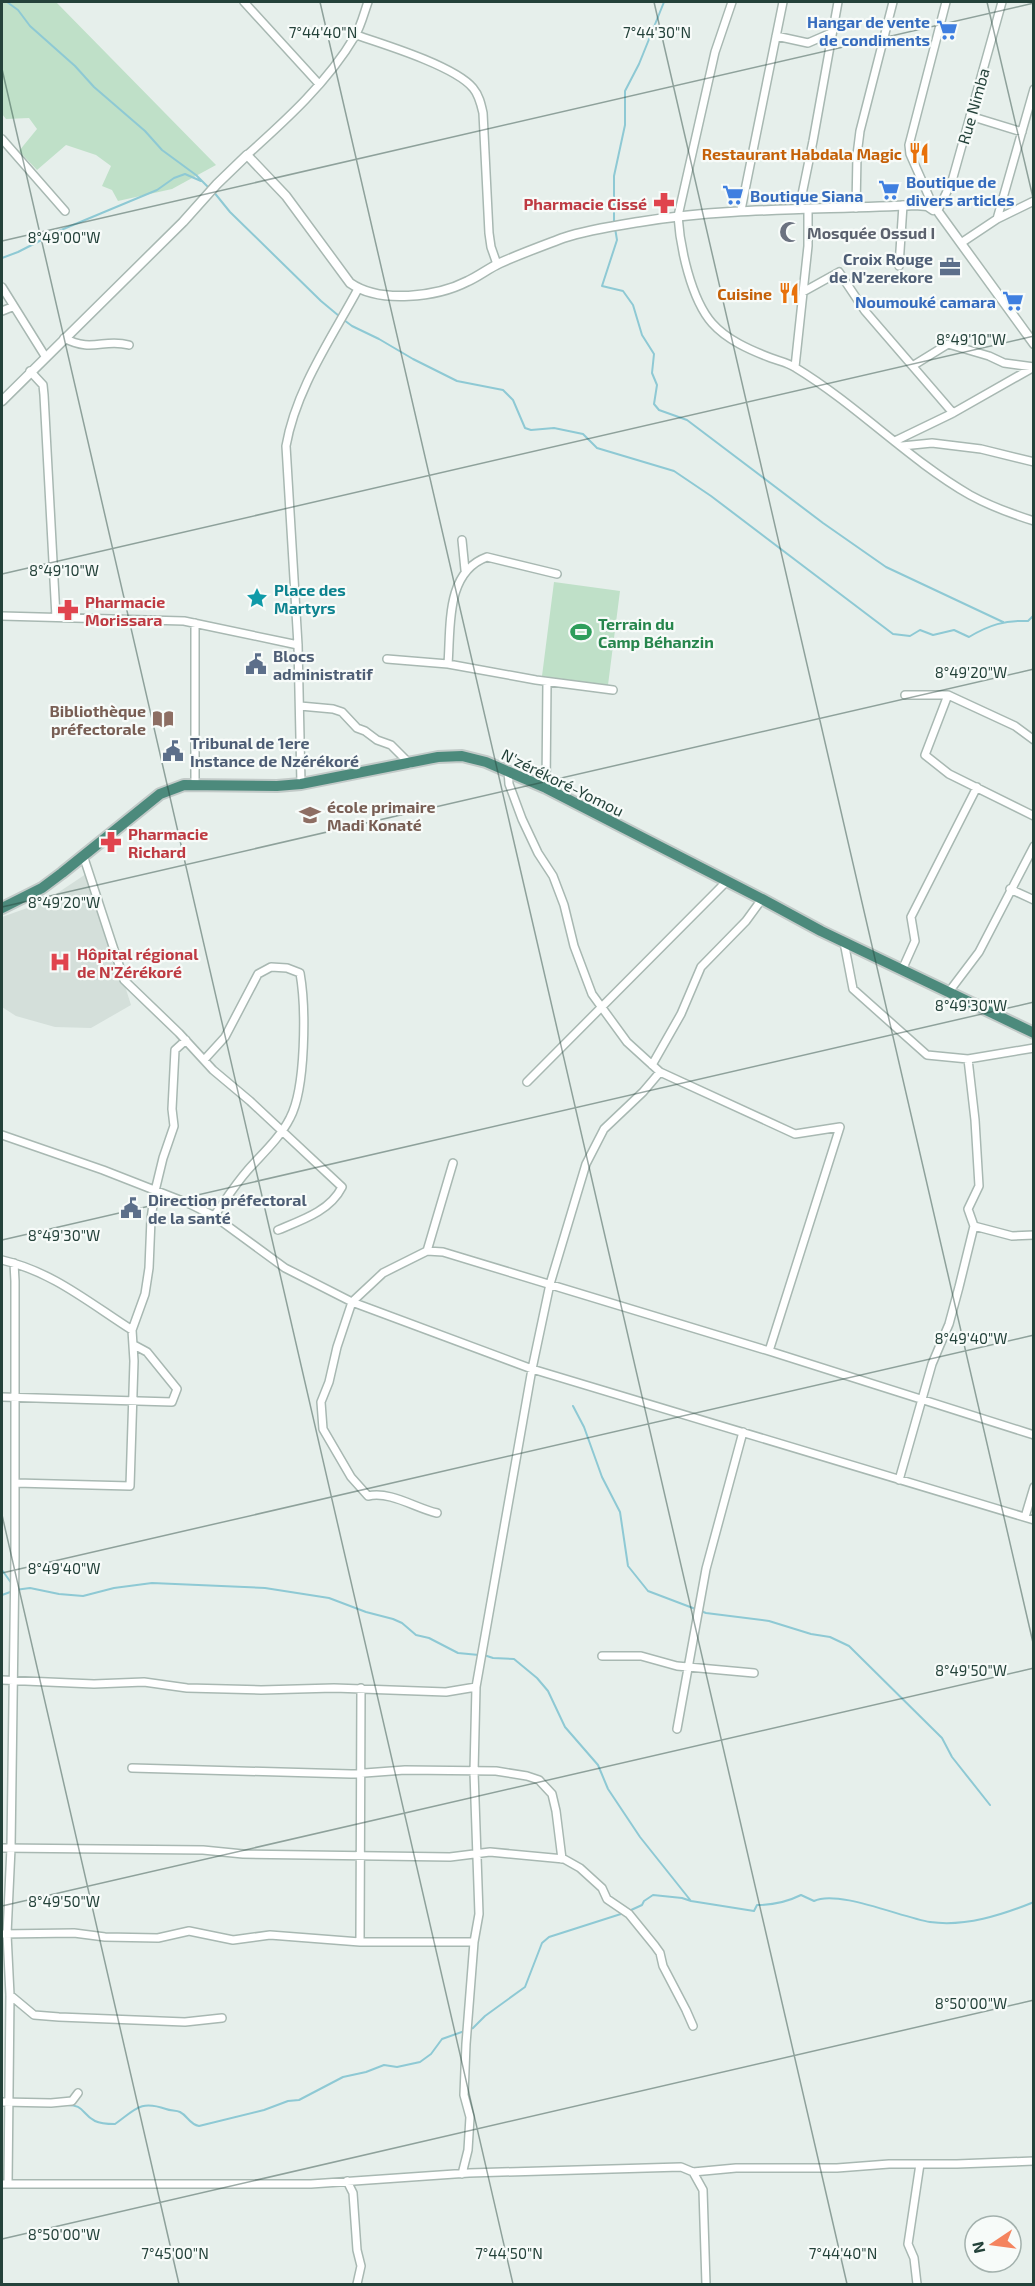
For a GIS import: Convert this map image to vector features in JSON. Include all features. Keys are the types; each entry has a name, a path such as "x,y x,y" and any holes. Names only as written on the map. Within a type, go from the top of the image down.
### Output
{"highway":[{"name":"N'zérékoré-Yomou","path":"2,908 42,888 160,794 173,788 195,785 301,784 438,758 462,756 507,770 546,788 844,942 1034,1033"}],"street":[{"path":"244,2 319,84"},
{"path":"2,400 183,222 217,184 283,123 319,84 356,35 368,2"},
{"path":"732,2 715,52 678,216 680,243 700,304 711,322 737,343 795,367 948,482 994,507 1034,521"},
{"path":"741,210 783,2"},
{"path":"795,367 808,246 803,209 838,2"},
{"path":"856,208 860,130 893,2"},
{"path":"946,2 909,145 910,154 936,210 1029,330 1034,344"},
{"name":"Rue Nimba","path":"936,210 952,181 1002,2"},
{"path":"776,36 808,43 831,33"},
{"path":"356,35 402,50 448,71 466,80 479,96 483,113 489,233 497,264"},
{"path":"997,219 1034,89"},
{"path":"970,116 1022,132"},
{"path":"2,139 65,211"},
{"path":"247,156 286,196 350,283 358,289 386,296 428,294 468,282 497,264 566,237 678,216 741,210 903,205 927,206 936,210"},
{"path":"961,243 997,219 1034,201"},
{"path":"899,266 903,205"},
{"path":"803,292 839,272 865,311 954,413"},
{"path":"2,288 45,356"},
{"path":"301,784 298,645 286,446 290,422 298,402 358,289"},
{"path":"2,311 12,307"},
{"path":"63,338 84,346 119,342 129,345"},
{"path":"914,365 948,344 989,356 1004,363 1034,367"},
{"path":"895,441 954,413 1034,367"},
{"path":"30,371 43,385 56,617"},
{"path":"902,446 942,444 981,449 1034,462"},
{"path":"462,540 465,570"},
{"path":"448,664 453,601 465,570 478,560 487,557 557,574"},
{"path":"2,616 195,623 298,645"},
{"path":"195,623 195,785"},
{"path":"387,659 448,664 547,682 614,690"},
{"path":"546,788 547,682"},
{"path":"905,695 948,695 1015,726 1034,740"},
{"path":"948,695 925,755 949,774 1034,816"},
{"path":"300,706 342,712 357,728 391,745 410,764"},
{"path":"507,770 509,784 522,819 538,853 553,876 592,994 627,1042 660,1072 795,1134 840,1127 769,1351"},
{"path":"902,970 915,941 911,917 977,787"},
{"path":"948,993 979,952 1034,846"},
{"path":"83,855 124,980 204,1060 342,1187 339,1193 318,1213 278,1230"},
{"path":"527,1083 727,881"},
{"path":"1010,889 1034,900"},
{"path":"652,1065 681,1014 701,967 746,921 762,898"},
{"path":"844,942 853,989 927,1055 968,1059 1034,1048"},
{"path":"204,1060 225,1037 258,974 271,967 287,968 300,973 303,992 303,1021 299,1088 291,1117 281,1132 232,1188 214,1216"},
{"path":"16,1483 130,1486 134,1345 132,1330 146,1285 155,1191 174,1126 172,1109 175,1050 186,1040"},
{"path":"898,1480 932,1364 949,1324 974,1226 968,1209 980,1185 968,1059"},
{"path":"462,2174 469,2139 470,2116 464,2095 466,2044 474,1942 479,1914 474,1772 476,1687 532,1369 550,1284 586,1164 604,1129 643,1092 660,1072"},
{"path":"2,1135 103,1170 190,1204 214,1216 285,1268 352,1302 532,1369 1034,1520"},
{"path":"427,1251 453,1163"},
{"path":"974,1226 1012,1236 1034,1235"},
{"path":"437,1513 392,1497 377,1494 368,1496 351,1477 322,1429 321,1402 352,1302 383,1273 427,1251 443,1252 550,1284 1034,1435"},
{"path":"2,1260 51,1276 132,1330"},
{"path":"14,1263 16,1483 11,1848 4,1934 10,1995 5,2103 5,2184 244,2184 681,2167 693,2172 736,2168 837,2168 1034,2161"},
{"path":"2,1397 172,1402 177,1389 147,1352 134,1345"},
{"path":"676,1729 706,1569 743,1432"},
{"path":"1025,1517 1034,1486"},
{"path":"602,1656 641,1656 688,1667 754,1673"},
{"path":"2,1680 55,1683 144,1682 187,1688 261,1690 361,1688 446,1692 476,1687"},
{"path":"360,1942 361,1688"},
{"path":"132,1768 361,1774 405,1770 496,1771 539,1780 552,1794 562,1858"},
{"path":"2,1848 203,1850 243,1854 450,1857 496,1853 562,1858 574,1863 602,1888 607,1899 629,1914 655,1946 693,2026"},
{"path":"4,1934 74,1933 105,1937 158,1938 189,1931 233,1940 270,1935 360,1942 474,1942"},
{"path":"10,1995 34,2015 185,2022 222,2018"},
{"path":"5,2103 72,2101 78,2093"},
{"path":"917,2284 914,2258 908,2244 920,2164"},
{"path":"693,2172 702,2190 706,2284"},
{"path":"347,2181 353,2193 357,2250 361,2266 357,2284"}],"shaded area":[{"name":"Hôpital régional de N'Zérékoré","path":"89,872 131,1005 91,1028 55,1027 16,1016 2,1007 2,917 44,902"}],"green space":[{"path":"2,2 56,2 216,165 172,189 118,201 112,190 102,186 111,166 96,155 66,145 37,170 19,151 37,129 29,118 6,119 2,114"},
{"path":"554,582 620,591 608,685 542,676"}],"waterway":[{"path":"7,2 18,10 30,26 75,66 94,87 145,131 162,150 196,175 209,188"},
{"path":"614,223 614,176 625,125 625,91 639,64 664,2"},
{"path":"2,258 61,230 157,190 174,178 185,174 201,181"},
{"path":"213,191 230,212 339,316"},
{"path":"615,228 617,240 602,286 623,291 633,305 642,335 654,354 652,373 657,385 654,404 659,410 687,420 823,523 886,567 1003,622"},
{"path":"344,320 457,381 503,390 513,400 525,428 531,430 554,428 583,434 597,448 674,471 711,496 893,634 910,636 920,630 933,635 954,630 969,637 997,624 1028,621 1034,615"},
{"path":"573,1406 584,1427 602,1477 620,1512 628,1566 648,1591 706,1613 769,1621 811,1634 830,1637 849,1646 942,1738 952,1757 990,1805"},
{"path":"2,1570 12,1584"},
{"path":"15,1590 30,1588 83,1596 114,1588 152,1583 265,1588 329,1598 393,1619 402,1623 416,1635 429,1638 458,1653 479,1655"},
{"path":"2,1595 13,1591"},
{"path":"484,1655 514,1659 537,1678 548,1691 565,1727 598,1765 608,1789 640,1837 691,1901 754,1911 757,1905 780,1903 801,1895 814,1901 824,1898 854,1901 930,1922 943,1923 983,1919 1034,1902"},
{"path":"629,1911 642,1905 653,1895 691,1901"},
{"path":"65,2105 76,2106 97,2122 105,2124 115,2124 134,2110 144,2106 157,2106 180,2112 193,2124 199,2126 264,2110 288,2101 299,2100 343,2077 384,2065 397,2067 420,2062 431,2054 442,2039 473,2028 485,2016 525,1987 542,1943 549,1937 624,1913"}],"place":[{"name":"Hangar de vente de condiments","path":"947,30"},
{"name":"Restaurant Habdala Magic","path":"919,153"},
{"name":"Boutique de divers articles","path":"889,190"},
{"name":"Boutique Siana","path":"733,195"},
{"name":"Pharmacie Cissé","path":"664,203"},
{"name":"Mosquée Ossud I","path":"790,232"},
{"name":"Croix Rouge de N'zerekore","path":"950,267"},
{"name":"Cuisine","path":"789,293"},
{"name":"Noumouké camara","path":"1013,301"},
{"name":"Place des Martyrs","path":"257,598"},
{"name":"Pharmacie Morissara","path":"68,610"},
{"name":"Terrain du Camp Béhanzin","path":"581,632"},
{"name":"Blocs administratif","path":"256,664"},
{"name":"Bibliothèque préfectorale","path":"163,719"},
{"name":"Tribunal de 1ere Instance de Nzérékoré","path":"173,751"},
{"name":"école primaire Madi Konaté","path":"310,815"},
{"name":"Pharmacie Richard","path":"111,842"},
{"name":"Hôpital régional de N'Zérékoré","path":"60,962"},
{"name":"Direction préfectoral de la santé","path":"131,1208"}]}
